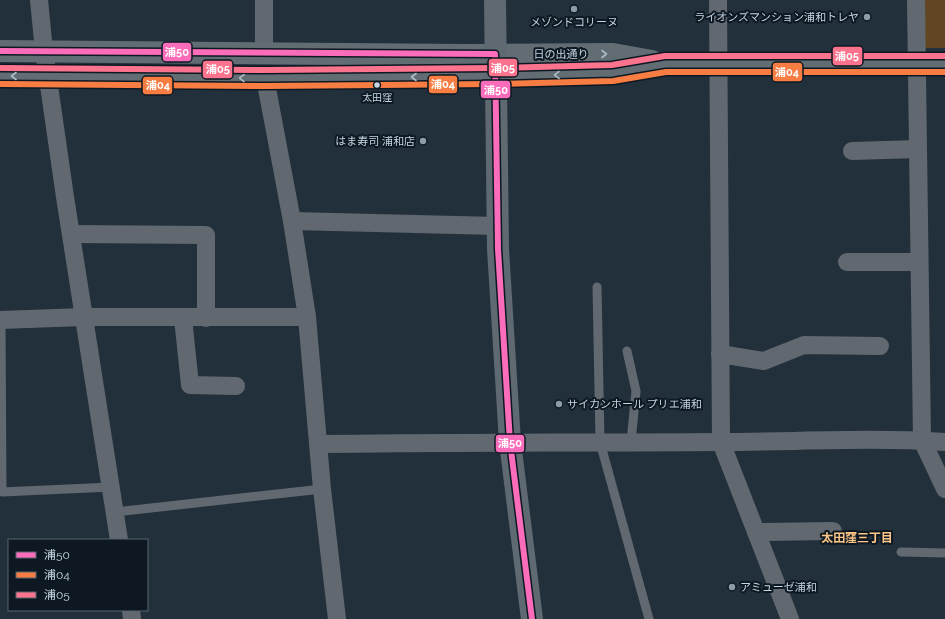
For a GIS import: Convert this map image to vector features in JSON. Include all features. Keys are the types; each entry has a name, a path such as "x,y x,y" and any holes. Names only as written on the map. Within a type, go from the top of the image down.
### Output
{"main road":[{"path":"495,0 498,226 510,442 532,619"}],"street":[{"path":"39,0 47,76 120,539"},
{"path":"264,0 264,53"},
{"path":"718,0 721,442 790,619"},
{"path":"916,0 922,440 945,489"},
{"name":"日の出通り","path":"0,51 613,54 665,64"},
{"name":"日の出通り","path":"0,76 265,78 495,76 613,73 665,64 945,64"},
{"path":"265,78 292,221 307,317 322,490 337,619"},
{"path":"852,151 918,149"},
{"path":"292,221 498,226"},
{"path":"72,234 206,235 206,318"},
{"path":"846,262 919,262"},
{"path":"0,320 307,317"},
{"path":"183,318 190,385 236,386"},
{"path":"720,354 764,361 804,345 880,346"},
{"path":"318,444 721,442 880,439 945,442"},
{"path":"756,532 833,531"}],"lane":[{"path":"597,287 600,442 649,619"},
{"path":"0,320 2,492 111,487"},
{"path":"627,351 636,391 631,442"},
{"path":"115,512 322,490"},
{"path":"901,552 945,553"}],"shaded area":[{"path":"923,0 945,0 945,48 923,48"}],"transit line":[{"name":"浦50","path":"0,51 495,54 498,249 510,442 532,619"},
{"name":"浦05","path":"0,68 265,70 495,68 612,65 665,56 945,56"},
{"name":"浦04","path":"0,84 265,86 495,84 613,81 666,72 945,72"}],"place":[{"name":"メゾンドコリーヌ","path":"574,9"},
{"name":"ライオンズマンション浦和トレヤ","path":"867,17"},
{"name":"太田窪","path":"377,85"},
{"name":"はま寿司 浦和店","path":"423,141"},
{"name":"サイカンホール プリエ浦和","path":"559,404"},
{"name":"アミューゼ浦和","path":"732,587"}],"district":[{"name":"太田窪三丁目","path":"857,538"}]}
